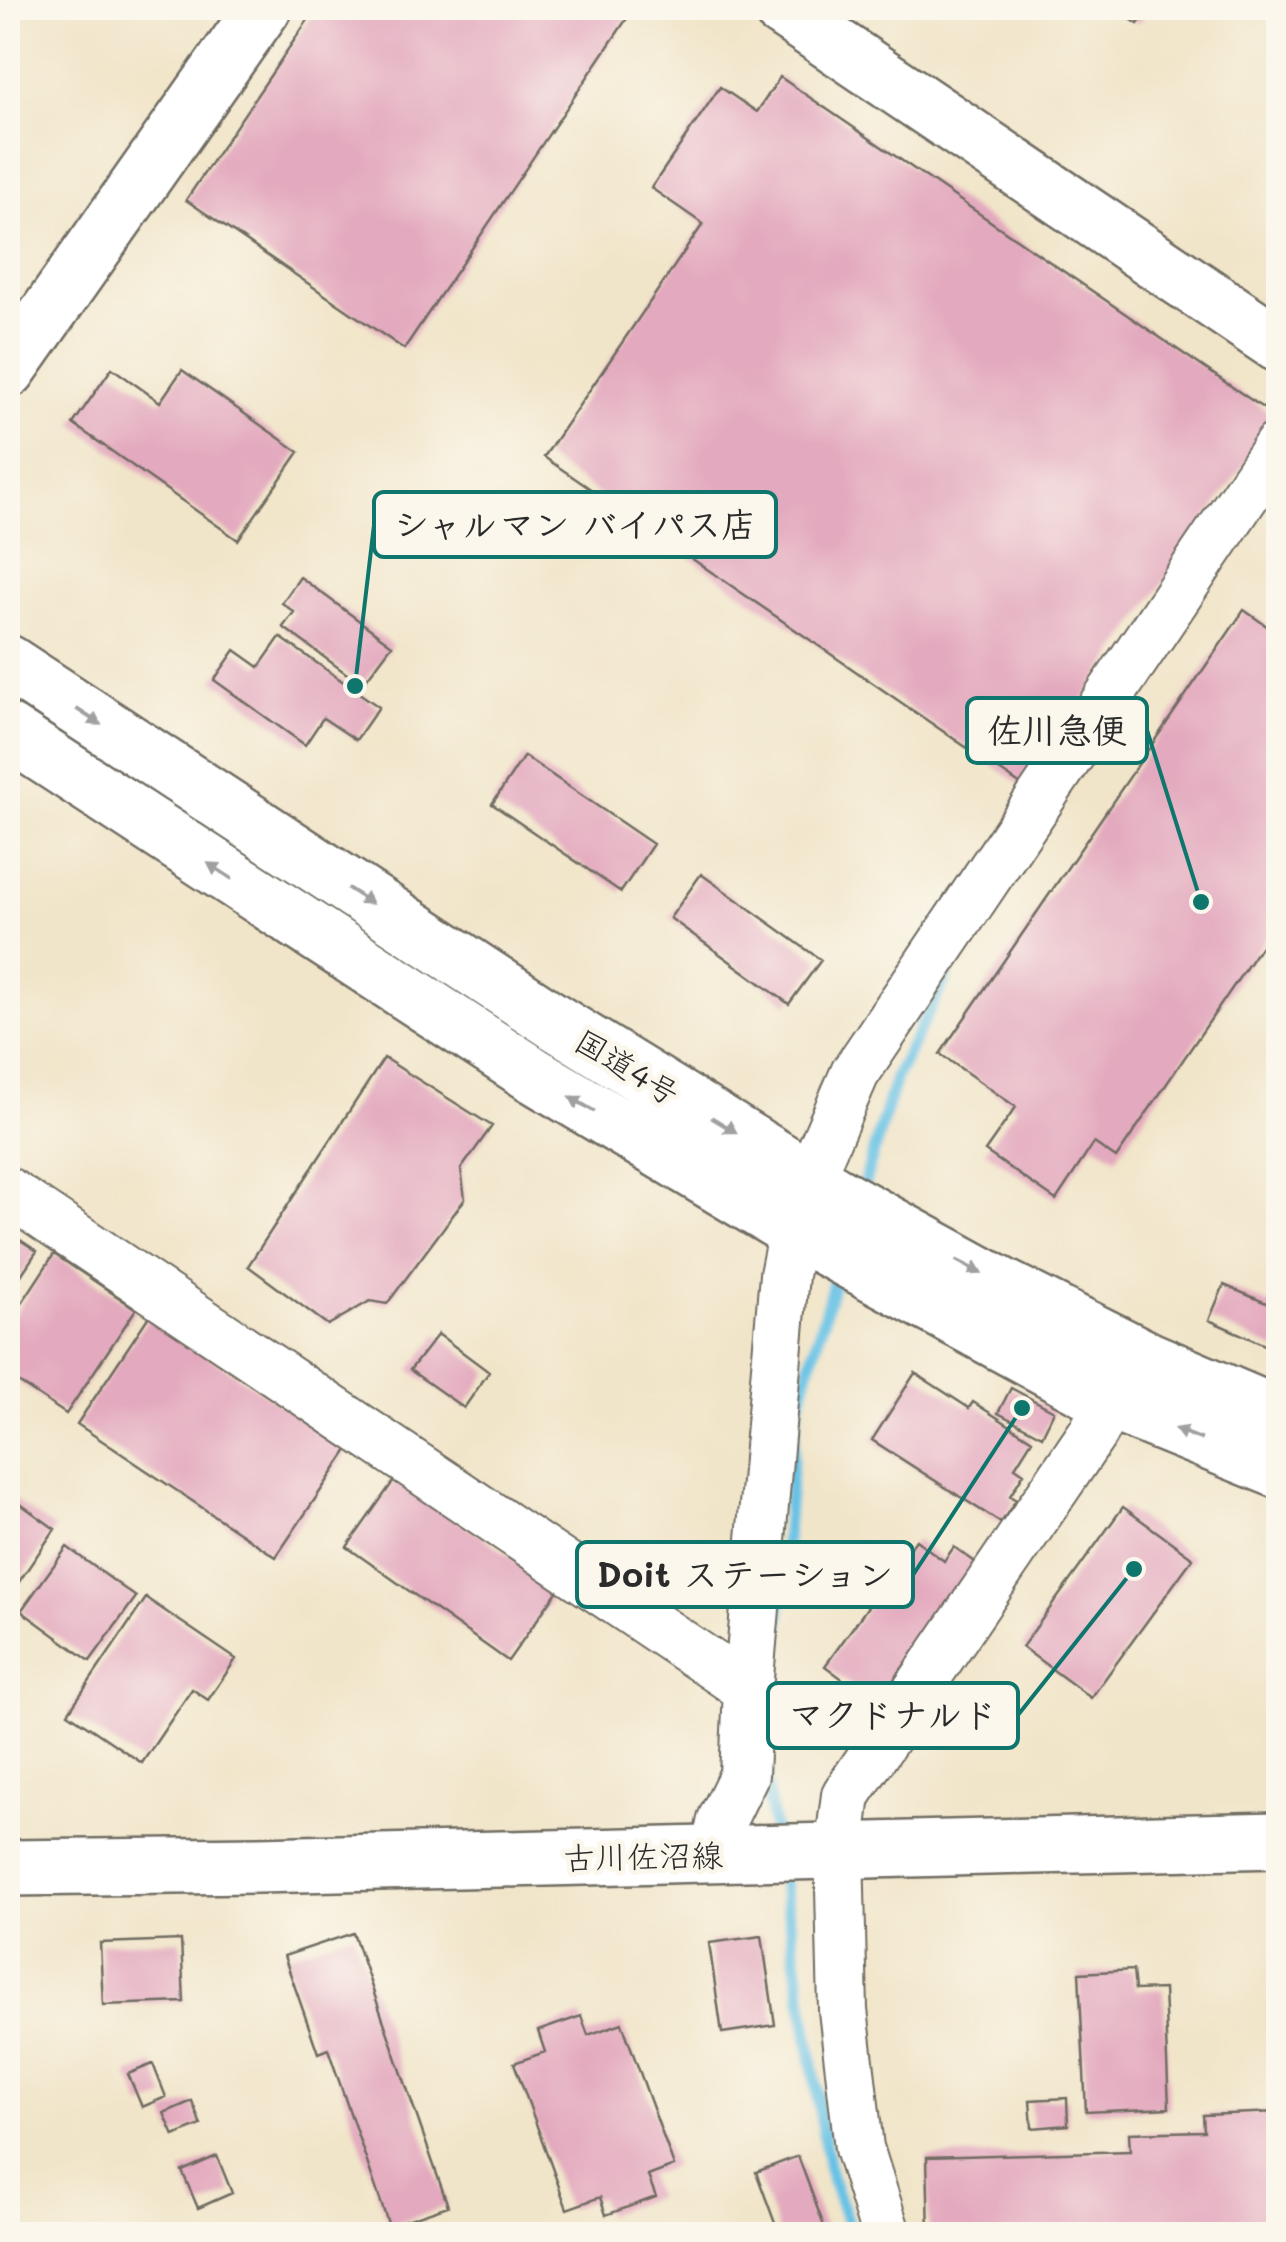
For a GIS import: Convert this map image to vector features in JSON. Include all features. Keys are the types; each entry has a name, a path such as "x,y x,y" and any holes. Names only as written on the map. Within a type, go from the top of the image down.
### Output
{"main road":[{"path":"8,370 264,8"},
{"path":"780,8 1278,344"},
{"name":"国道4号","path":"8,664 558,1024 813,1211"},
{"name":"国道4号","path":"8,732 532,1074 813,1211 875,1246 1110,1402 1278,1470"},
{"name":"国道4号","path":"875,1246 1278,1415"},
{"name":"古川佐沼線","path":"8,1868 1278,1840"}],"street":[{"path":"730,1852 722,1820 744,1776 784,1276 813,1211 855,1074 1278,446"},
{"path":"8,1192 748,1689"},
{"path":"886,2234 859,2148 819,1851 846,1796 1110,1402"}],"building":[{"path":"316,8 634,8 404,349 186,200"},
{"path":"1114,8 1150,8 1138,24"},
{"path":"780,77 1276,417 1024,787 544,457 703,224 651,188 720,87 757,112"},
{"path":"112,368 160,402 182,370 299,452 238,540 73,424"},
{"path":"300,577 392,645 362,685 283,627 294,612 282,603"},
{"path":"1244,610 1278,634 1278,921 1116,1158 1094,1143 1056,1200 985,1151 1016,1107 940,1054"},
{"path":"280,637 379,707 356,740 323,718 305,745 214,680 235,650 259,667"},
{"path":"524,756 653,844 621,892 492,804"},
{"path":"701,874 821,960 789,1004 670,918"},
{"path":"384,1058 492,1126 461,1169 465,1199 387,1304 370,1301 328,1325 248,1266"},
{"path":"8,1232 37,1251 8,1295"},
{"path":"54,1254 136,1309 66,1414 8,1375 8,1324"},
{"path":"1224,1285 1278,1308 1278,1351 1209,1320"},
{"path":"149,1316 348,1450 276,1557 77,1424"},
{"path":"438,1334 489,1372 464,1408 410,1370"},
{"path":"915,1373 969,1408 973,1402 1032,1440 1015,1467 1024,1473 1010,1496 1016,1500 1001,1523 872,1440"},
{"path":"1011,1388 1054,1411 1042,1436 998,1413"},
{"path":"397,1476 558,1590 508,1661 347,1547"},
{"path":"8,1495 55,1529 8,1598"},
{"path":"1123,1507 1193,1558 1091,1698 1022,1647"},
{"path":"916,1540 944,1561 954,1547 978,1564 876,1704 825,1666"},
{"path":"67,1547 136,1597 90,1661 21,1611"},
{"path":"146,1598 236,1659 208,1700 192,1689 142,1763 68,1713"},
{"path":"353,1933 448,2206 389,2226 328,2049 318,2053 284,1956"},
{"path":"762,1936 775,2025 722,2033 709,1943"},
{"path":"181,1940 184,2002 103,2005 100,1943"},
{"path":"1133,1970 1135,1990 1164,1989 1169,2108 1086,2112 1079,1973"},
{"path":"581,2016 588,2035 622,2023 674,2166 648,2176 656,2197 606,2215 600,2197 567,2209 514,2063 545,2052 538,2031"},
{"path":"153,2064 166,2097 142,2107 128,2074"},
{"path":"1067,2098 1068,2125 1032,2128 1030,2100"},
{"path":"192,2101 201,2125 174,2136 164,2113"},
{"path":"1278,2112 1278,2234 929,2234 927,2157 1130,2151 1129,2133 1204,2131 1203,2115"},
{"path":"217,2156 232,2193 198,2208 182,2171"},
{"path":"798,2156 827,2234 779,2234 756,2172"}],"waterway":[{"path":"861,1194 896,1076 947,976"},
{"path":"776,1838 766,1784 796,1414 837,1271"},
{"path":"781,1867 830,2174 852,2234"}],"place":[{"name":"シャルマン バイパス店","path":"355,686"},
{"name":"佐川急便","path":"1201,902"},
{"name":"Doit ステーション","path":"1022,1408"},
{"name":"マクドナルド","path":"1134,1569"}]}
